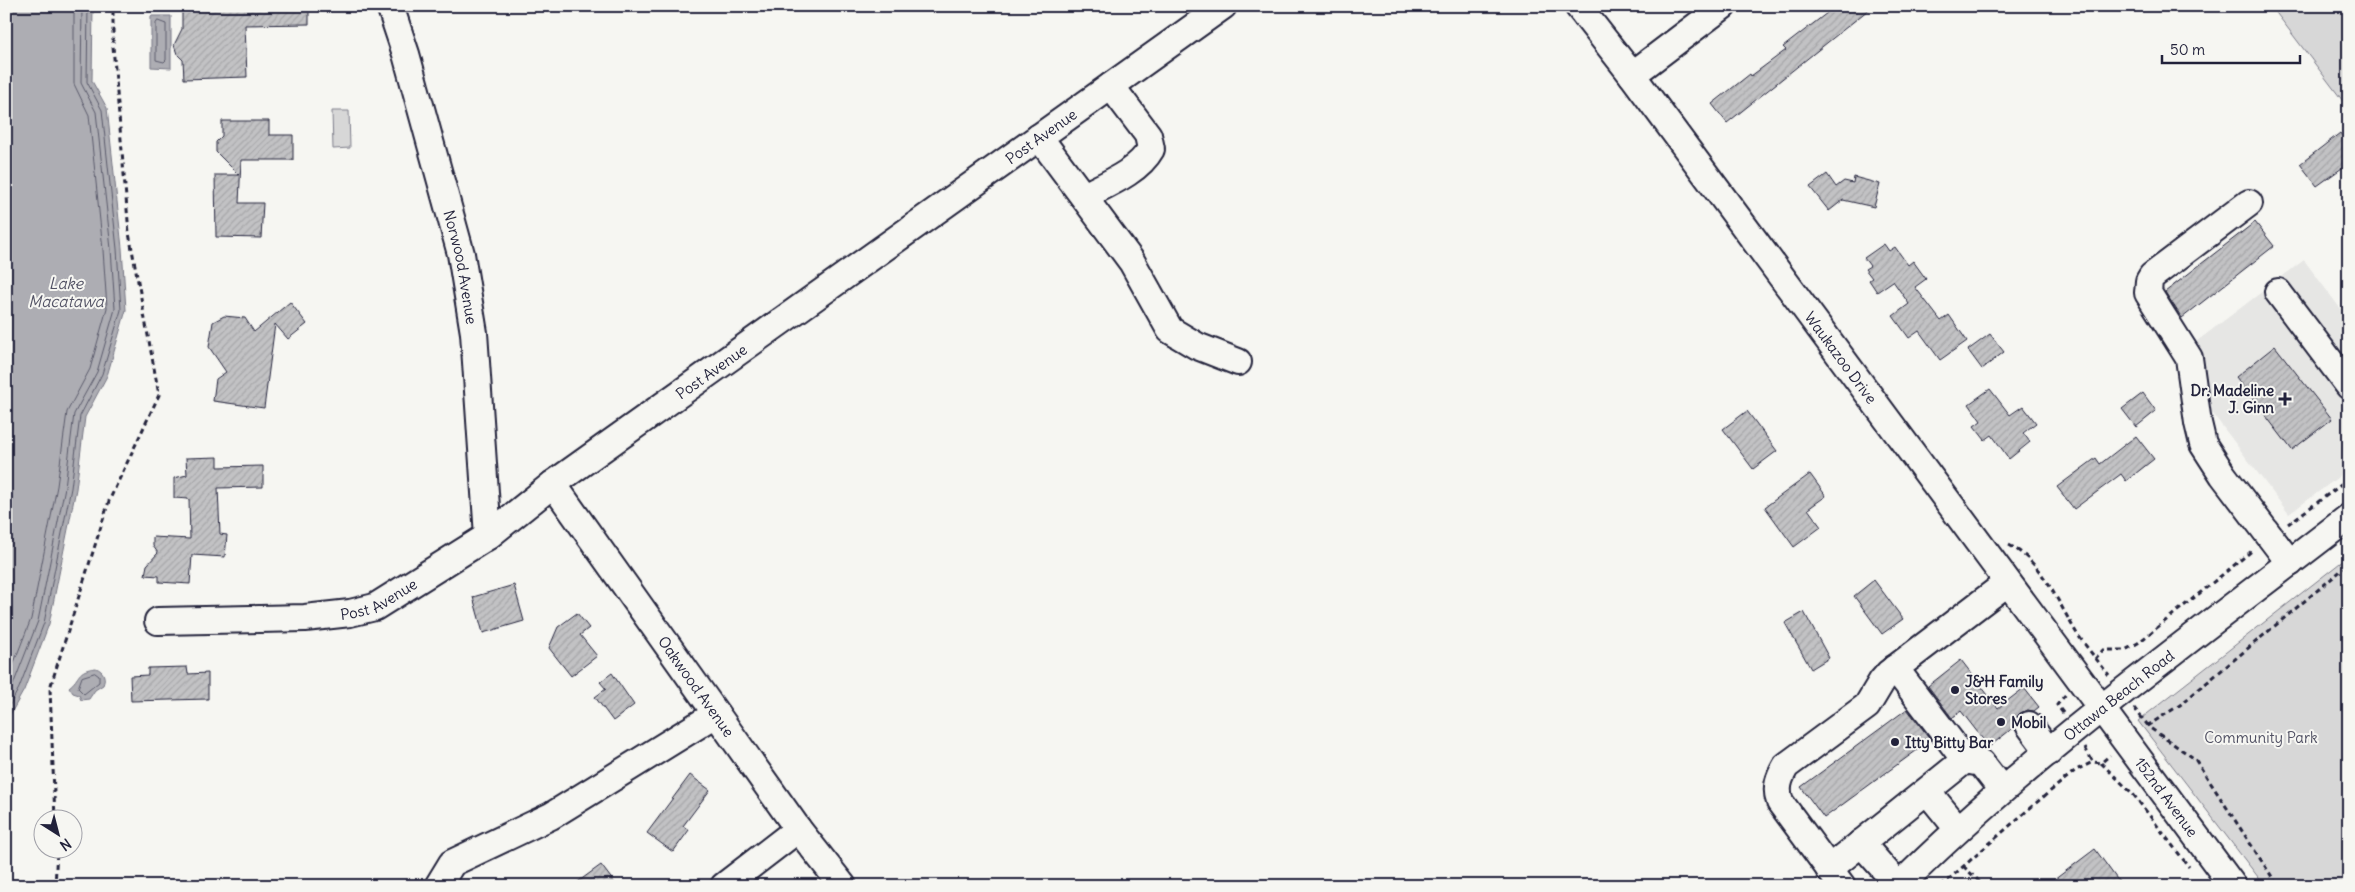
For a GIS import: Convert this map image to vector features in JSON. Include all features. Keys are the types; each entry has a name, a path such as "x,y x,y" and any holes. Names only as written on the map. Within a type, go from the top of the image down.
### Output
{"street":[{"name":"Norwood Avenue","path":"390,6 408,63 461,254 474,333 488,536"},
{"name":"Post Avenue","path":"158,621 305,618 375,607 488,536 553,484 1223,6"},
{"name":"Waukazoo Drive","path":"1578,6 1632,75 2101,709"},
{"path":"1632,75 1723,6"},
{"path":"1084,196 1131,170 1146,158 1151,148 1148,135 1111,86"},
{"path":"1039,137 1132,262 1170,330 1197,346 1238,362"},
{"path":"2249,202 2152,276 2148,281 2148,293 2189,358 2198,423 2203,444 2223,475 2290,562"},
{"path":"2278,292 2349,386"},
{"name":"Oakwood Avenue","path":"553,484 798,829 843,886"},
{"name":"Ottawa Beach Road","path":"1899,886 2002,790 2101,709 2349,517"},
{"path":"1965,760 1861,843 1835,877 1780,802 1777,794 1780,775 1786,766 1868,706 1882,680 1895,668 2007,583"},
{"path":"1895,668 1965,760 1981,763 2002,790"},
{"name":"152nd Avenue","path":"2101,709 2233,886"},
{"path":"438,886 452,863 551,816 716,714"},
{"path":"2029,725 2049,752"},
{"path":"1927,791 1958,829"},
{"path":"724,886 798,829"},
{"path":"1861,843 1899,886"}],"path":[{"path":"55,810 50,688 110,501 159,395 129,234 113,46 113,6"},
{"path":"2302,514 2349,480"},
{"path":"2046,582 2097,660 2103,650 2125,650 2138,643 2258,547"},
{"path":"2143,729 2180,705 2349,564"},
{"path":"2059,708 2057,704 2060,702"},
{"path":"2142,718 2148,726 2195,759 2278,886"},
{"path":"2101,762 2105,759"},
{"path":"1941,886 2076,770 2093,760 2101,762 2133,794 2192,870"},
{"path":"55,886 56,860"},
{"path":"1963,866 1984,886"}],"shaded area":[{"path":"2304,260 2349,320 2349,469 2289,514 2172,360"}],"green space":[{"path":"2271,6 2349,6 2349,109"},
{"path":"332,111 349,111 350,148 333,149"},
{"name":"Community Park","path":"2349,556 2349,886 2265,886 2138,721"}],"water":[{"name":"Lake Macatawa","path":"6,6 93,6 92,81 107,108 122,248 126,310 107,376 85,417 76,489 49,624 24,690 6,722"},
{"path":"151,16 171,16 171,68 151,67"},
{"path":"96,668 104,675 103,685 95,690 89,699 81,700 79,695 73,693 69,687 82,673"}],"building":[{"path":"182,6 309,6 309,24 245,25 247,77 184,79 183,60 177,54 174,45 182,29"},
{"path":"1836,6 1873,6 1727,123 1712,104 1750,74 1751,76 1786,50 1783,47"},
{"path":"222,121 269,121 269,135 293,135 293,160 241,160 239,203 263,203 261,238 216,237 215,175 239,175 216,152 216,142 222,136"},
{"path":"2340,133 2349,144 2349,163 2317,186 2300,164"},
{"path":"1827,174 1836,187 1844,181 1853,183 1854,177 1880,184 1874,207 1843,200 1829,211 1810,187"},
{"path":"2255,222 2274,246 2182,318 2165,292"},
{"path":"1884,244 1889,251 1895,247 1908,265 1913,261 1926,279 1915,287 1941,321 1949,315 1967,341 1940,360 1919,331 1909,338 1893,316 1909,304 1893,281 1877,292 1869,280 1872,278 1865,269 1870,266 1864,258"},
{"path":"290,302 307,324 288,339 275,324 264,408 213,401 216,379 226,372 209,347 213,322 224,316 245,318 254,332"},
{"path":"1990,334 2004,352 1982,369 1968,350"},
{"path":"2275,346 2332,419 2292,450 2236,377"},
{"path":"1990,389 2010,415 2023,406 2036,423 2023,433 2030,442 2009,459 1992,435 1985,440 1974,426 1981,421 1969,404"},
{"path":"2143,393 2156,411 2136,427 2122,409"},
{"path":"1747,411 1777,451 1753,469 1723,429"},
{"path":"2136,436 2154,459 2126,481 2121,474 2074,509 2057,487 2096,458 2100,464"},
{"path":"218,457 218,467 263,466 263,487 218,488 220,534 227,535 225,557 192,555 190,584 159,582 159,576 145,575 147,565 158,553 153,546 153,537 190,539 189,499 174,498 174,478 187,475 186,458"},
{"path":"1810,474 1826,496 1808,509 1821,527 1794,547 1765,507"},
{"path":"1874,580 1903,619 1882,634 1854,596"},
{"path":"514,585 524,621 483,633 473,597"},
{"path":"1804,612 1829,658 1811,669 1785,623"},
{"path":"577,613 589,628 580,635 597,656 571,676 549,648 558,627"},
{"path":"1961,660 1998,708 2024,688 2039,707 2034,711 2027,710 2020,713 2015,720 2014,727 1989,747 1961,711 1952,718 1928,686"},
{"path":"187,667 188,674 208,673 208,699 131,701 130,676 148,675 148,668"},
{"path":"612,673 634,705 613,721 595,697 606,689 600,682"},
{"path":"1907,709 1931,740 1824,818 1801,787"},
{"path":"690,775 710,790 683,826 689,830 673,852 647,833"},
{"path":"2095,849 2122,886 2046,886"},
{"path":"601,865 617,886 572,886"}],"place":[{"name":"Dr. Madeline J. Ginn","path":"2285,399"},
{"name":"J&H Family Stores","path":"1955,690"},
{"name":"Mobil","path":"2001,722"},
{"name":"Itty Bitty Bar","path":"1895,742"}]}
